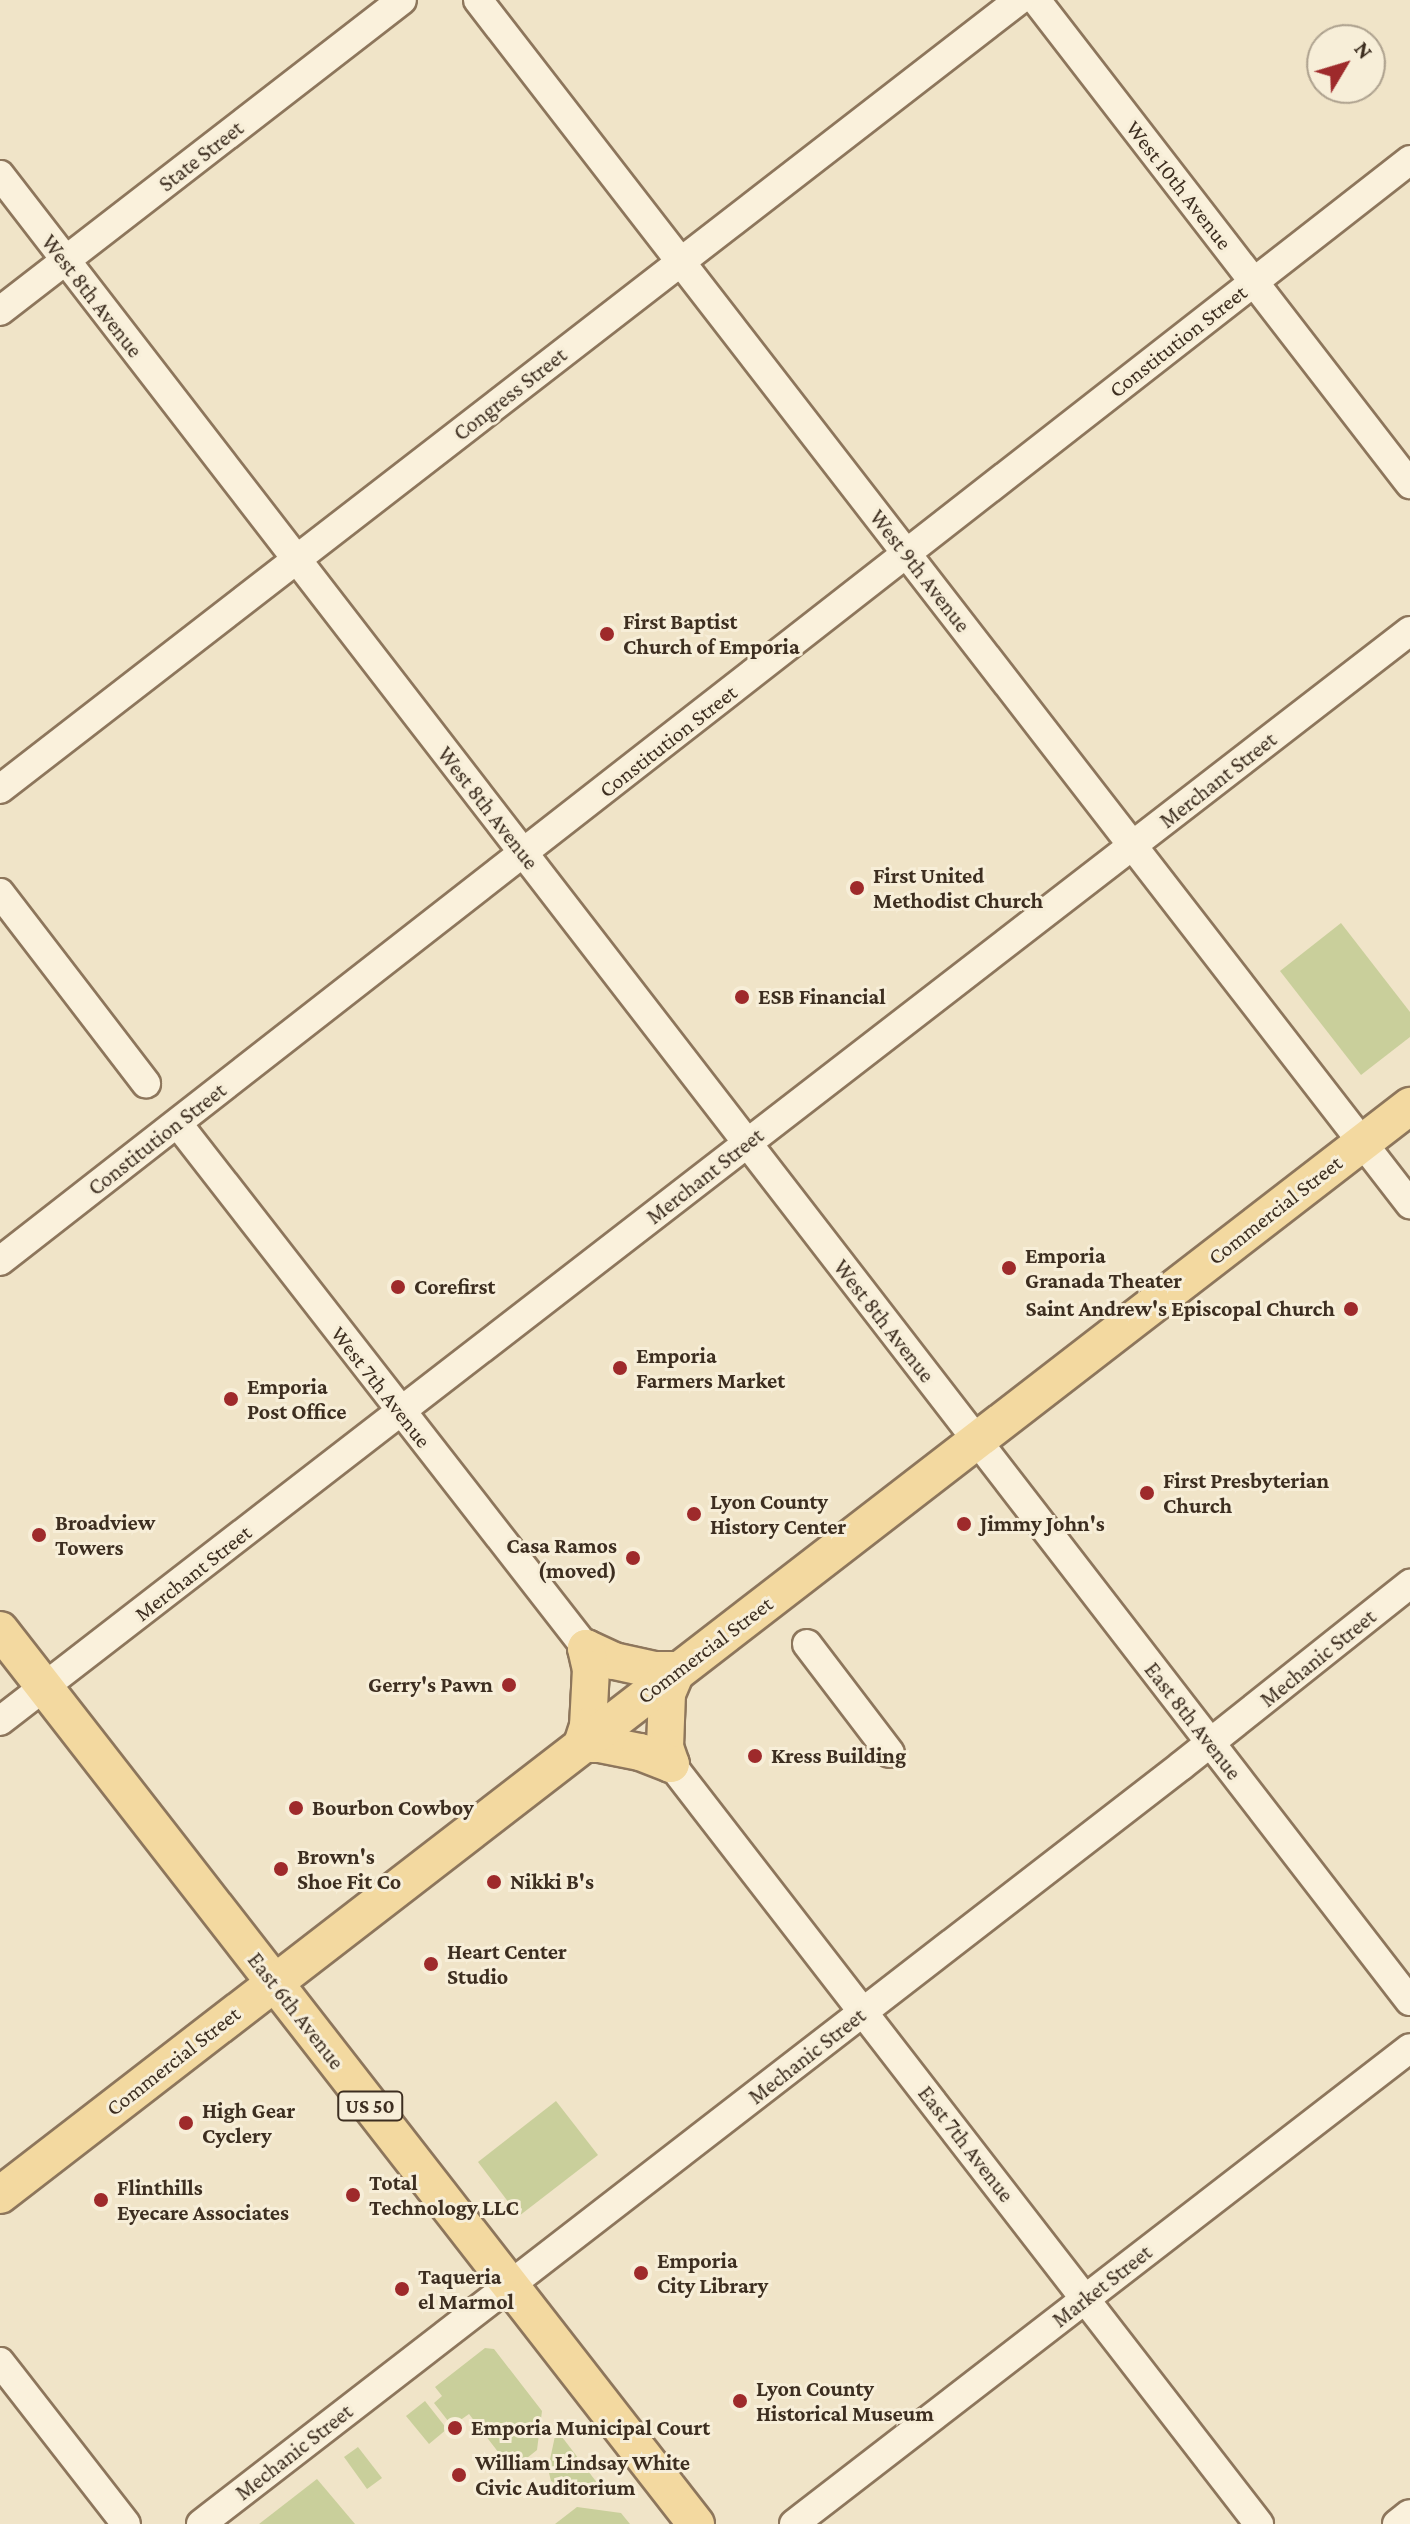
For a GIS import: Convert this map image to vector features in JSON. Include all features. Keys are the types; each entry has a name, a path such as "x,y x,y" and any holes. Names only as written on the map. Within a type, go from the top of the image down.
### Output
{"main road":[{"name":"Commercial Street","path":"0,2195 1410,1106"},
{"name":"US 50","path":"0,1630 44,1687"},
{"path":"586,1648 614,1661 655,1670 677,1670 667,1693 665,1747 671,1764"},
{"path":"586,1648 591,1669 588,1726 582,1744 600,1744 640,1752 671,1764"},
{"name":"East 6th Avenue","path":"44,1687 696,2524"}],"street":[{"name":"State Street","path":"0,311 402,0"},
{"name":"West 9th Avenue","path":"478,0 1410,1204"},
{"name":"Congress Street","path":"0,789 1019,0"},
{"name":"West 10th Avenue","path":"1036,0 1410,484"},
{"name":"Constitution Street","path":"0,1261 1410,160"},
{"name":"West 8th Avenue","path":"0,175 976,1441"},
{"name":"Merchant Street","path":"0,1721 1410,631"},
{"path":"0,893 146,1083"},
{"name":"West 7th Avenue","path":"178,1124 586,1648"},
{"name":"East 8th Avenue","path":"976,1441 1410,2001"},
{"name":"Mechanic Street","path":"201,2524 1210,1744 1410,1584"},
{"path":"807,1644 890,1753"},
{"name":"East 7th Avenue","path":"671,1764 1259,2524"},
{"name":"Market Street","path":"794,2524 1410,2048"},
{"path":"0,2362 126,2524"},
{"path":"1397,2524 1410,2514"}],"green space":[{"path":"1341,923 1410,1012 1410,1037 1361,1075 1280,971"},
{"path":"556,2101 598,2155 519,2216 478,2162"},
{"path":"485,2348 494,2349 542,2411 537,2450 512,2470 469,2414 452,2426 434,2403 442,2396 435,2387"},
{"path":"425,2401 447,2429 429,2444 406,2416"},
{"path":"559,2433 598,2488 560,2486 551,2481 548,2469 555,2436"},
{"path":"358,2447 382,2478 367,2489 344,2457"},
{"path":"317,2479 355,2524 259,2524"},
{"path":"577,2507 621,2513 630,2524 555,2524"}],"place":[{"name":"First Baptist Church of Emporia","path":"607,634"},
{"name":"First United Methodist Church","path":"857,888"},
{"name":"ESB Financial","path":"742,997"},
{"name":"Emporia Granada Theater","path":"1009,1268"},
{"name":"Corefirst","path":"398,1287"},
{"name":"Saint Andrew's Episcopal Church","path":"1351,1309"},
{"name":"Emporia Farmers Market","path":"620,1368"},
{"name":"Emporia Post Office","path":"231,1399"},
{"name":"First Presbyterian Church","path":"1147,1493"},
{"name":"Lyon County History Center","path":"694,1514"},
{"name":"Jimmy John's","path":"964,1524"},
{"name":"Broadview Towers","path":"39,1535"},
{"name":"Casa Ramos (moved)","path":"633,1558"},
{"name":"Gerry's Pawn","path":"509,1685"},
{"name":"Kress Building","path":"755,1756"},
{"name":"Bourbon Cowboy","path":"296,1808"},
{"name":"Brown's Shoe Fit Co","path":"281,1869"},
{"name":"Nikki B's","path":"494,1882"},
{"name":"Heart Center Studio","path":"431,1964"},
{"name":"High Gear Cyclery","path":"186,2123"},
{"name":"Total Technology LLC","path":"353,2195"},
{"name":"Flinthills Eyecare Associates","path":"101,2200"},
{"name":"Emporia City Library","path":"641,2273"},
{"name":"Taqueria el Marmol","path":"402,2289"},
{"name":"Lyon County Historical Museum","path":"740,2401"},
{"name":"Emporia Municipal Court","path":"455,2428"},
{"name":"William Lindsay White Civic Auditorium","path":"459,2475"}]}
